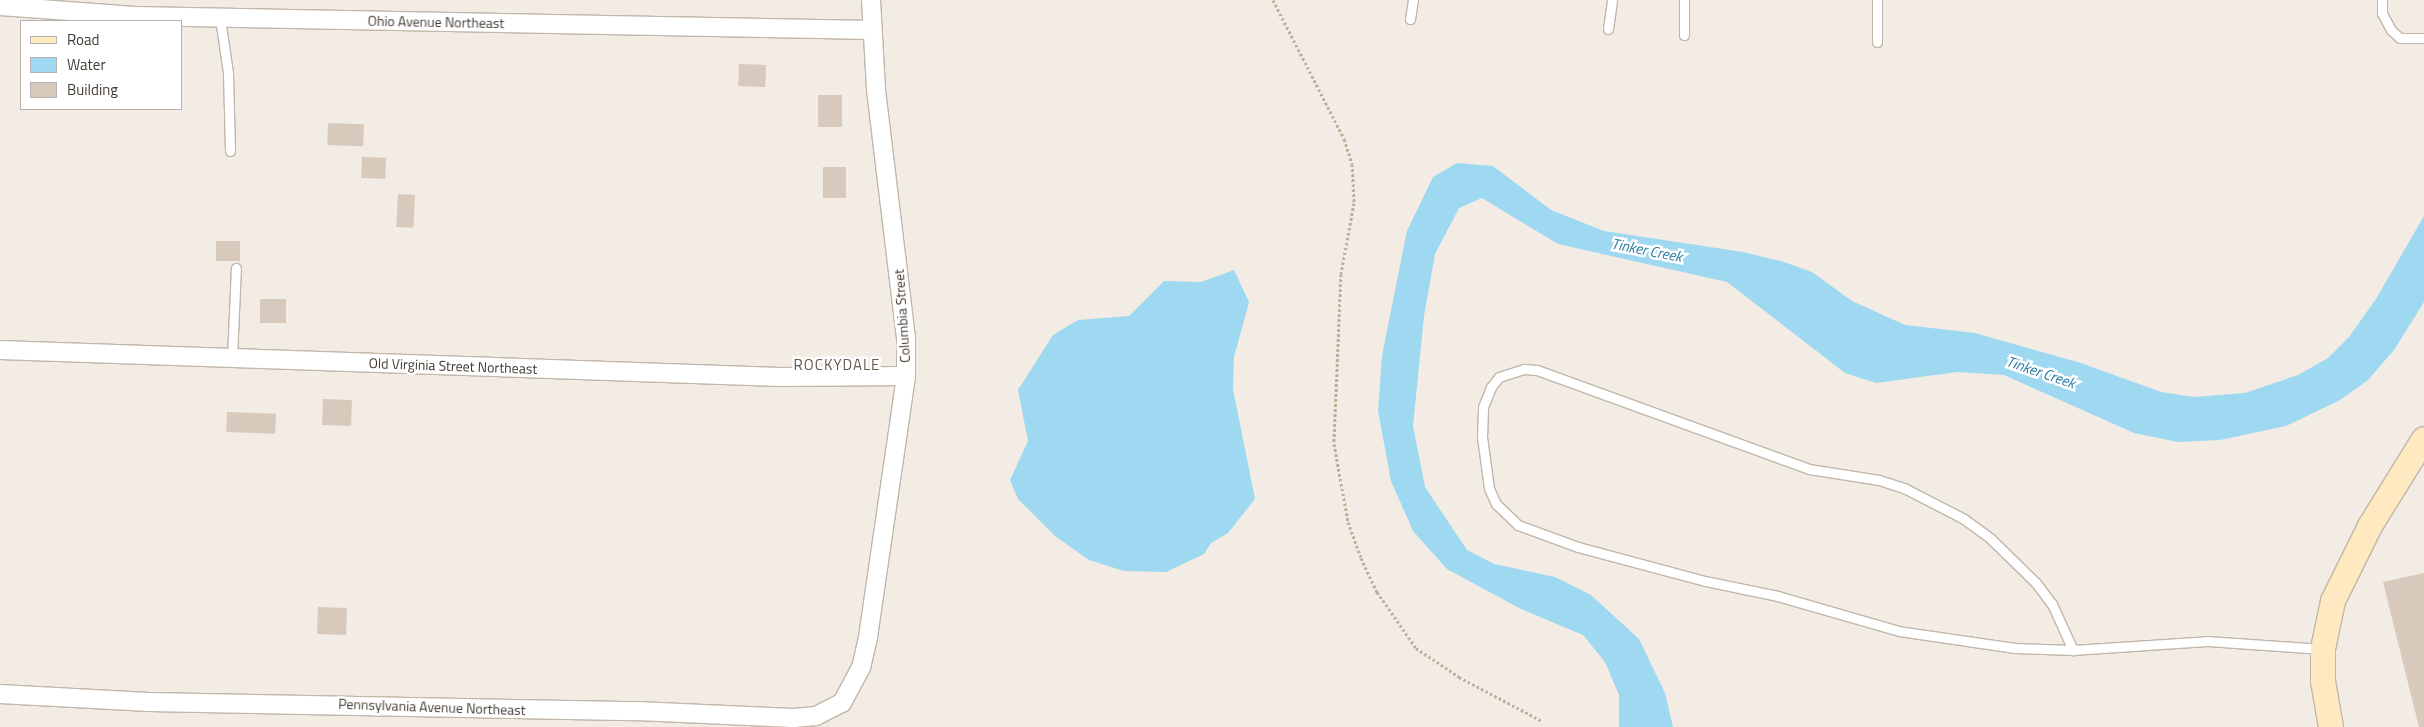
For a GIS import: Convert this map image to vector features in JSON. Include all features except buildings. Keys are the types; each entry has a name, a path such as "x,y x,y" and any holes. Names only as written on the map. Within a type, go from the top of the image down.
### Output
{"main road":[{"path":"2329,718 2324,649 2333,601 2348,564 2424,439"}],"street":[{"name":"Columbia Street","path":"853,688 868,637 906,376 906,338 884,165 871,0"},
{"name":"Ohio Avenue Northeast","path":"0,6 134,16 872,30"},
{"name":"Old Virginia Street Northeast","path":"0,350 780,377 906,376"},
{"name":"Pennsylvania Avenue Northeast","path":"0,694 149,702 637,711 793,718 831,711 853,688"}],"lane":[{"path":"1410,19 1413,0"},
{"path":"1608,29 1612,0"},
{"path":"1684,0 1684,35"},
{"path":"1877,0 1877,42"},
{"path":"2382,0 2382,13 2391,30 2400,38 2424,38"},
{"path":"220,18 228,73 230,151"},
{"path":"232,358 236,268"},
{"path":"2073,650 2052,604 2010,557 1964,520 1906,489 1879,480 1809,469 1537,370 1511,371 1499,378 1486,396 1482,437 1489,488 1496,504 1518,525 1578,547 1705,581 1778,596 1899,631 2005,647 2073,650 2207,641 2324,649"}],"path":[{"path":"1273,0 1344,138 1352,164 1354,203 1341,274 1334,444 1344,504 1361,558 1377,592 1416,648 1459,677 1542,721"}],"water":[{"name":"Tinker Creek","path":"1457,163 1493,166 1551,210 1604,231 1743,252 1784,262 1812,272 1852,301 1905,325 1975,333 2081,363 2161,392 2194,397 2245,393 2298,375 2328,358 2349,337 2376,299 2424,216 2424,302 2394,350 2367,381 2340,400 2286,426 2220,440 2178,442 2134,433 2004,375 1957,372 1876,383 1845,373 1727,282 1558,244 1482,198 1459,208 1435,254 1424,316 1413,426 1425,487 1467,550 1494,564 1555,577 1591,595 1639,639 1665,693 1673,727 1619,727 1619,695 1605,662 1583,635 1521,609 1447,569 1413,531 1391,481 1378,411 1382,356 1407,231 1433,177"},
{"path":"1234,270 1249,302 1234,357 1233,389 1255,499 1228,533 1211,543 1204,554 1166,572 1124,571 1089,560 1055,536 1018,499 1010,480 1028,441 1018,390 1053,335 1078,320 1129,316 1164,281 1201,282"}],"district":[{"name":"ROCKYDALE","path":"837,365"}]}
